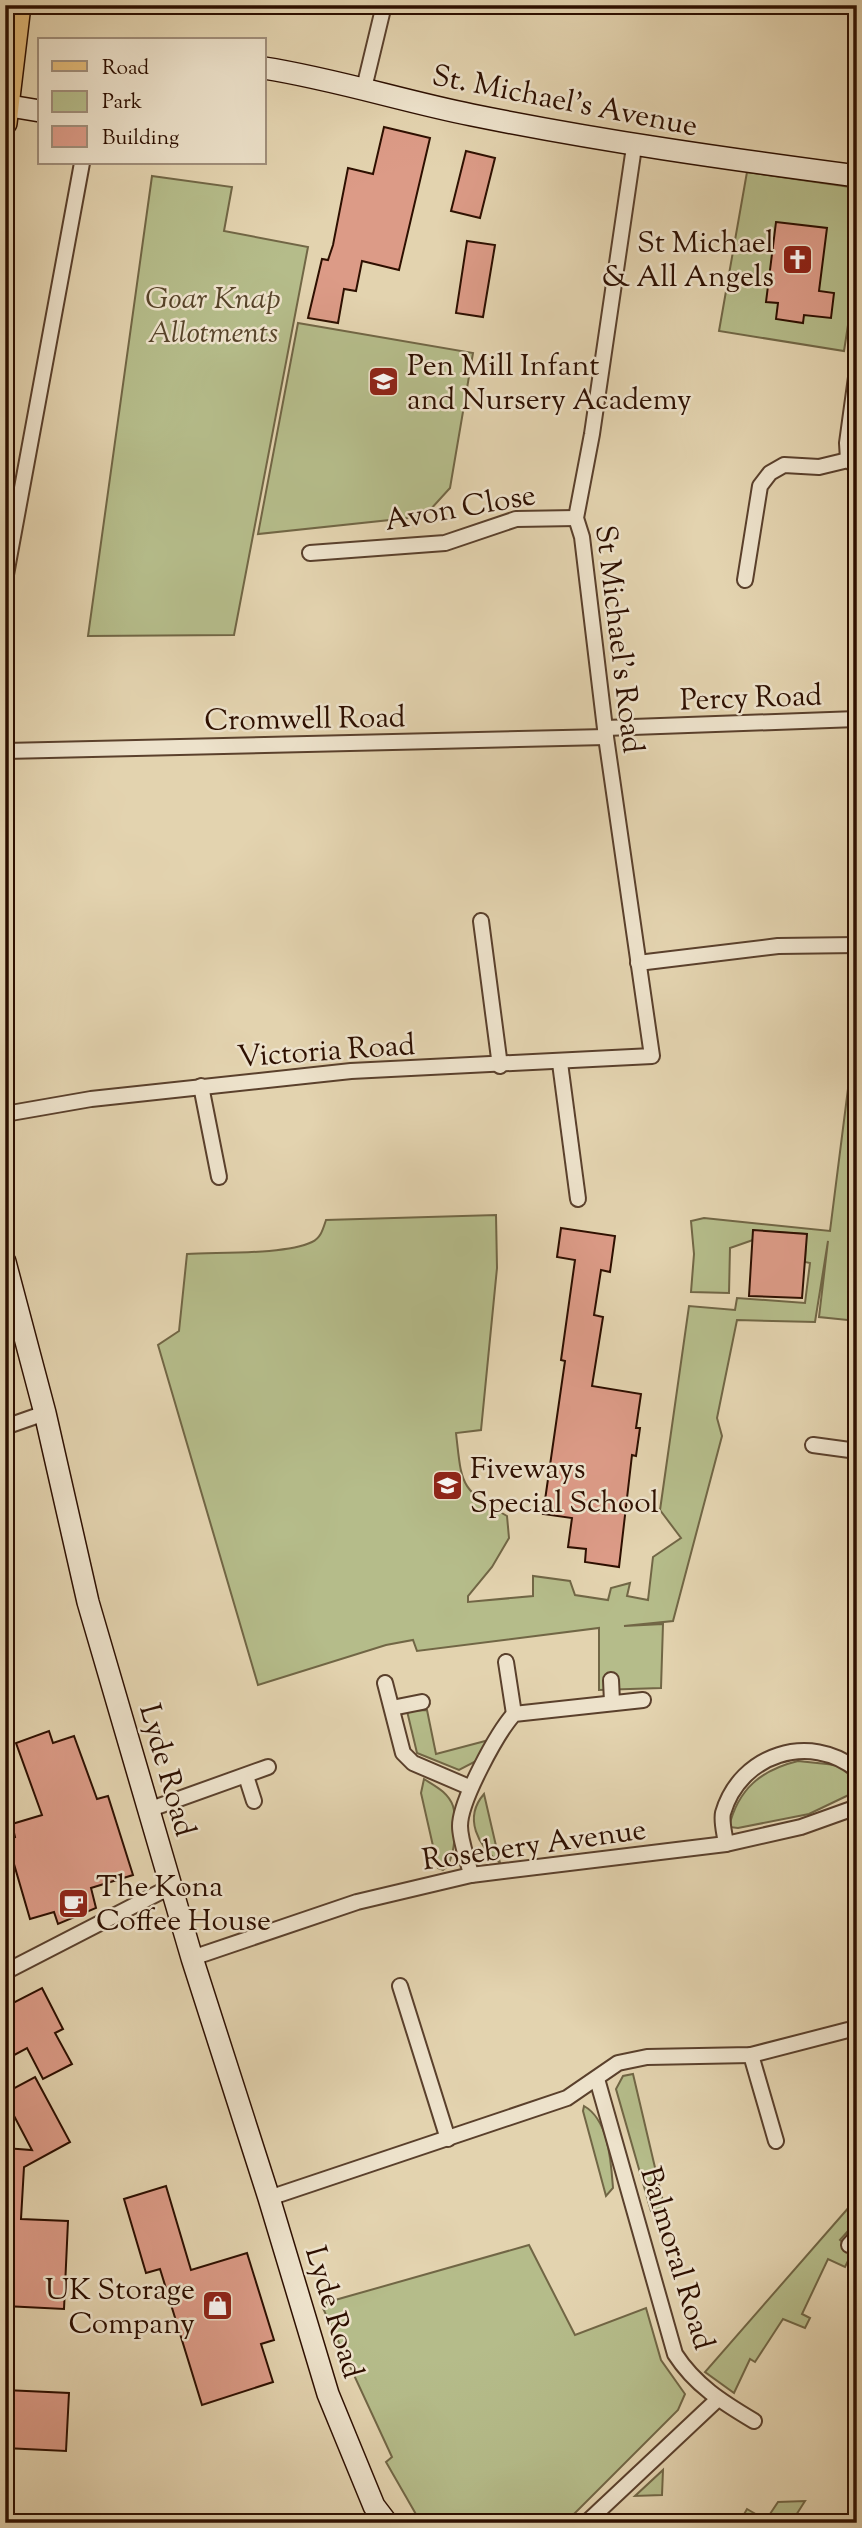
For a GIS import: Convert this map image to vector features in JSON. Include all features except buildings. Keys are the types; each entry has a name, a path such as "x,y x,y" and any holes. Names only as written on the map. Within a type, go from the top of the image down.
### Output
{"main road":[{"path":"7,114 19,5"}],"street":[{"path":"364,88 384,5"},
{"name":"St. Michael's Avenue","path":"266,68 318,76 436,108 635,147 857,176"},
{"path":"7,114 38,111"},
{"name":"St Michael's Road","path":"635,147 576,518 582,537 606,733 652,1056"},
{"path":"5,580 82,164"},
{"path":"745,580 760,486 770,472 784,465 819,467 853,464 847,443 857,370"},
{"name":"Avon Close","path":"310,553 445,543 516,519 576,518"},
{"name":"Percy Road","path":"606,733 857,719"},
{"name":"Cromwell Road","path":"5,751 606,733"},
{"path":"481,921 500,1066"},
{"path":"638,963 778,946 857,945"},
{"name":"Victoria Road","path":"5,1114 91,1099 351,1070 500,1066 652,1056"},
{"path":"560,1063 578,1199"},
{"path":"201,1086 219,1177"},
{"name":"Lyde Road","path":"5,1262 45,1413 88,1602 170,1887 328,2394 374,2506 387,2523"},
{"path":"5,1427 45,1413"},
{"path":"813,1445 857,1451"},
{"path":"506,1662 514,1714"},
{"path":"611,1680 612,1702"},
{"path":"385,1683 403,1753 413,1763 469,1787"},
{"path":"471,1875 460,1826 469,1787 479,1776 503,1726 514,1714 643,1700"},
{"path":"392,1707 422,1702"},
{"path":"726,1844 722,1815 733,1790 753,1765 780,1754 813,1752 843,1759 857,1770"},
{"path":"148,1810 268,1767"},
{"path":"246,1776 254,1801"},
{"name":"Rosebery Avenue","path":"192,1958 357,1902 471,1875 726,1844 801,1827 857,1807"},
{"path":"5,1972 170,1887"},
{"path":"400,1986 448,2139"},
{"path":"269,2198 567,2098 597,2080 618,2063 647,2057 751,2055 848,2030"},
{"path":"751,2055 776,2141"},
{"name":"Balmoral Road","path":"597,2080 675,2354 688,2374 718,2399 754,2421"},
{"path":"586,2523 718,2399"}],"green space":[{"path":"747,172 857,188 857,267 844,351 719,331"},
{"name":"Goar Knap Allotments","path":"152,176 232,187 224,231 308,247 234,635 88,636"},
{"path":"298,323 473,353 450,488 430,510 418,517 258,534"},
{"name":"Fiveways Special School","path":"850,1073 857,1073 857,1321 819,1317 828,1241 815,1322 737,1320 717,1418 722,1436 673,1621 624,1626 663,1624 661,1688 599,1690 599,1628 417,1651 413,1640 386,1645 258,1685 158,1345 179,1331 187,1254 269,1251 300,1246 318,1238 326,1220 496,1215 497,1268 481,1430 456,1433 462,1475 466,1484 471,1492 507,1516 509,1538 492,1567 468,1596 468,1602 533,1596 533,1576 570,1581 575,1595 608,1600 611,1588 630,1583 627,1596 648,1600 653,1557 681,1538 660,1510 689,1306 735,1310 737,1298 805,1303 810,1263 805,1262 806,1234 753,1231 753,1240 730,1248 729,1293 691,1292 694,1254 691,1221 704,1218 830,1231"},
{"path":"427,1710 436,1754 489,1740 482,1758 459,1770 417,1753 407,1711"},
{"path":"798,1761 836,1765 857,1777 857,1791 809,1814 738,1828 729,1827 738,1802 753,1783 773,1770"},
{"path":"424,1779 445,1793 453,1806 453,1850 451,1859 443,1870 438,1868 421,1793"},
{"path":"484,1794 500,1863 485,1848 476,1831 475,1813"},
{"path":"633,2074 665,2210 651,2211 616,2089 623,2076"},
{"path":"584,2106 599,2121 607,2142 613,2188 606,2196 583,2111"},
{"path":"857,2198 857,2221 840,2240 853,2251 845,2267 828,2259 802,2314 810,2318 805,2328 783,2319 755,2362 750,2359 734,2393 705,2372"},
{"path":"529,2245 575,2335 646,2308 661,2360 685,2394 678,2410 565,2523 421,2523 386,2462 392,2457 321,2304"},
{"path":"663,2470 662,2495 635,2496"},
{"path":"805,2501 791,2523 739,2523 747,2509 766,2520 778,2502"}],"place":[{"name":"St Michael & All Angels","path":"797,259"},
{"name":"Pen Mill Infant and Nursery Academy","path":"384,382"},
{"name":"Fiveways Special School","path":"447,1485"},
{"name":"The Kona Coffee House","path":"73,1903"},
{"name":"UK Storage Company","path":"218,2306"}]}
